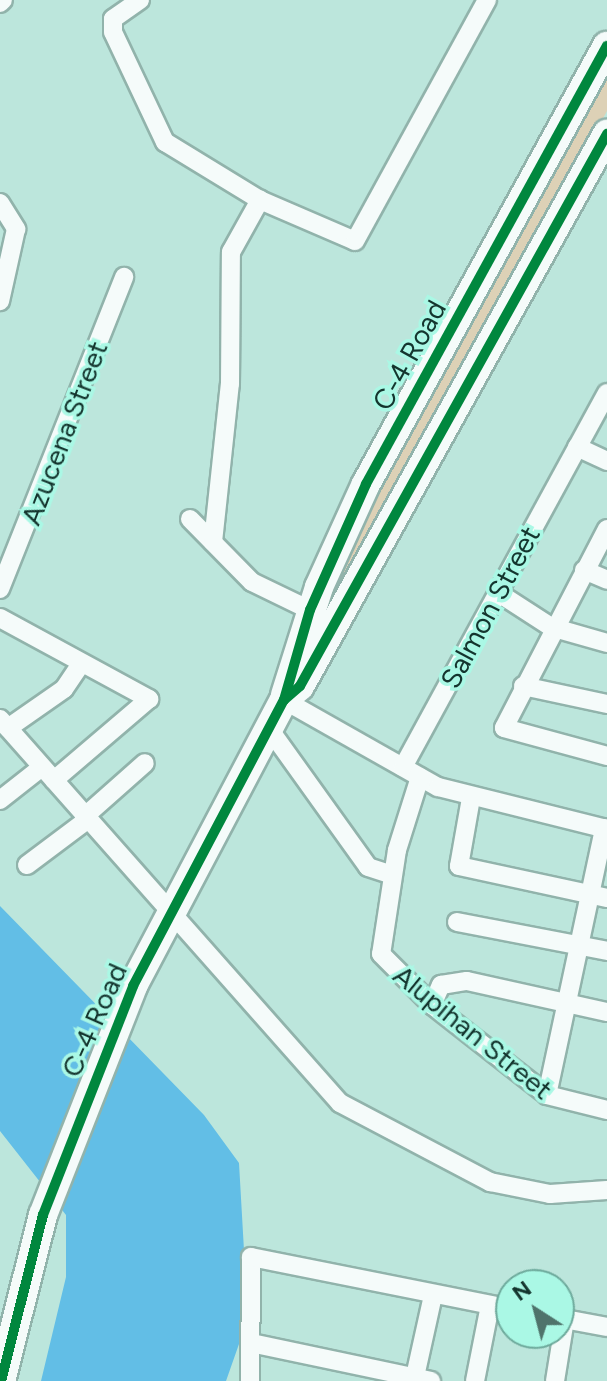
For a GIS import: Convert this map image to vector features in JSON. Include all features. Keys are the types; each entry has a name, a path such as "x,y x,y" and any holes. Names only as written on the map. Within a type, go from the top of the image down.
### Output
{"highway":[{"name":"C-4 Road","path":"1,1381 43,1215 114,1027 284,700 310,610 366,484 607,46"},
{"name":"C-4 Road","path":"284,700 308,672 607,134"}],"street":[{"path":"140,0 113,19 113,32 165,142 260,200 345,241 363,235 487,0"},
{"path":"213,542 230,384 231,252 260,200"},
{"path":"0,203 16,229 0,301"},
{"name":"Azucena Street","path":"0,589 124,277"},
{"name":"Salmon Street","path":"403,767 607,393"},
{"path":"577,447 607,461"},
{"path":"190,519 252,582 310,610"},
{"path":"607,529 551,627 505,731 607,756"},
{"path":"584,570 607,580"},
{"path":"497,592 551,627 607,643"},
{"path":"0,618 149,699 48,773 0,800"},
{"path":"81,664 64,689 4,724 170,919 340,1103 384,1132 490,1182 550,1194 607,1190"},
{"path":"523,686 607,704"},
{"path":"284,700 420,777 471,798 606,828 599,897 578,944 547,1095"},
{"path":"270,730 368,867 392,875"},
{"path":"27,865 86,819 145,763"},
{"name":"Alupihan Street","path":"420,777 392,875 381,954 432,1005 547,1095 607,1110"},
{"path":"471,798 459,866 599,897"},
{"path":"457,922 607,951"},
{"path":"432,1005 441,985 467,981 607,1012"},
{"path":"250,1381 251,1257 495,1306"},
{"path":"251,1343 420,1380 433,1295"},
{"path":"475,1381 490,1305"},
{"path":"575,1321 607,1327"},
{"path":"555,1381 559,1349"}],"shaded area":[{"path":"607,68 607,111 295,684 370,494"}],"water":[{"path":"0,906 204,1115 239,1163 245,1268 239,1344 226,1381 41,1381 66,1277 66,1215 0,1131"}],"cycle path":[{"path":"284,700 310,610 366,484 607,46"},
{"path":"1,1381 43,1215 133,986 284,700 300,686 607,134"}]}
